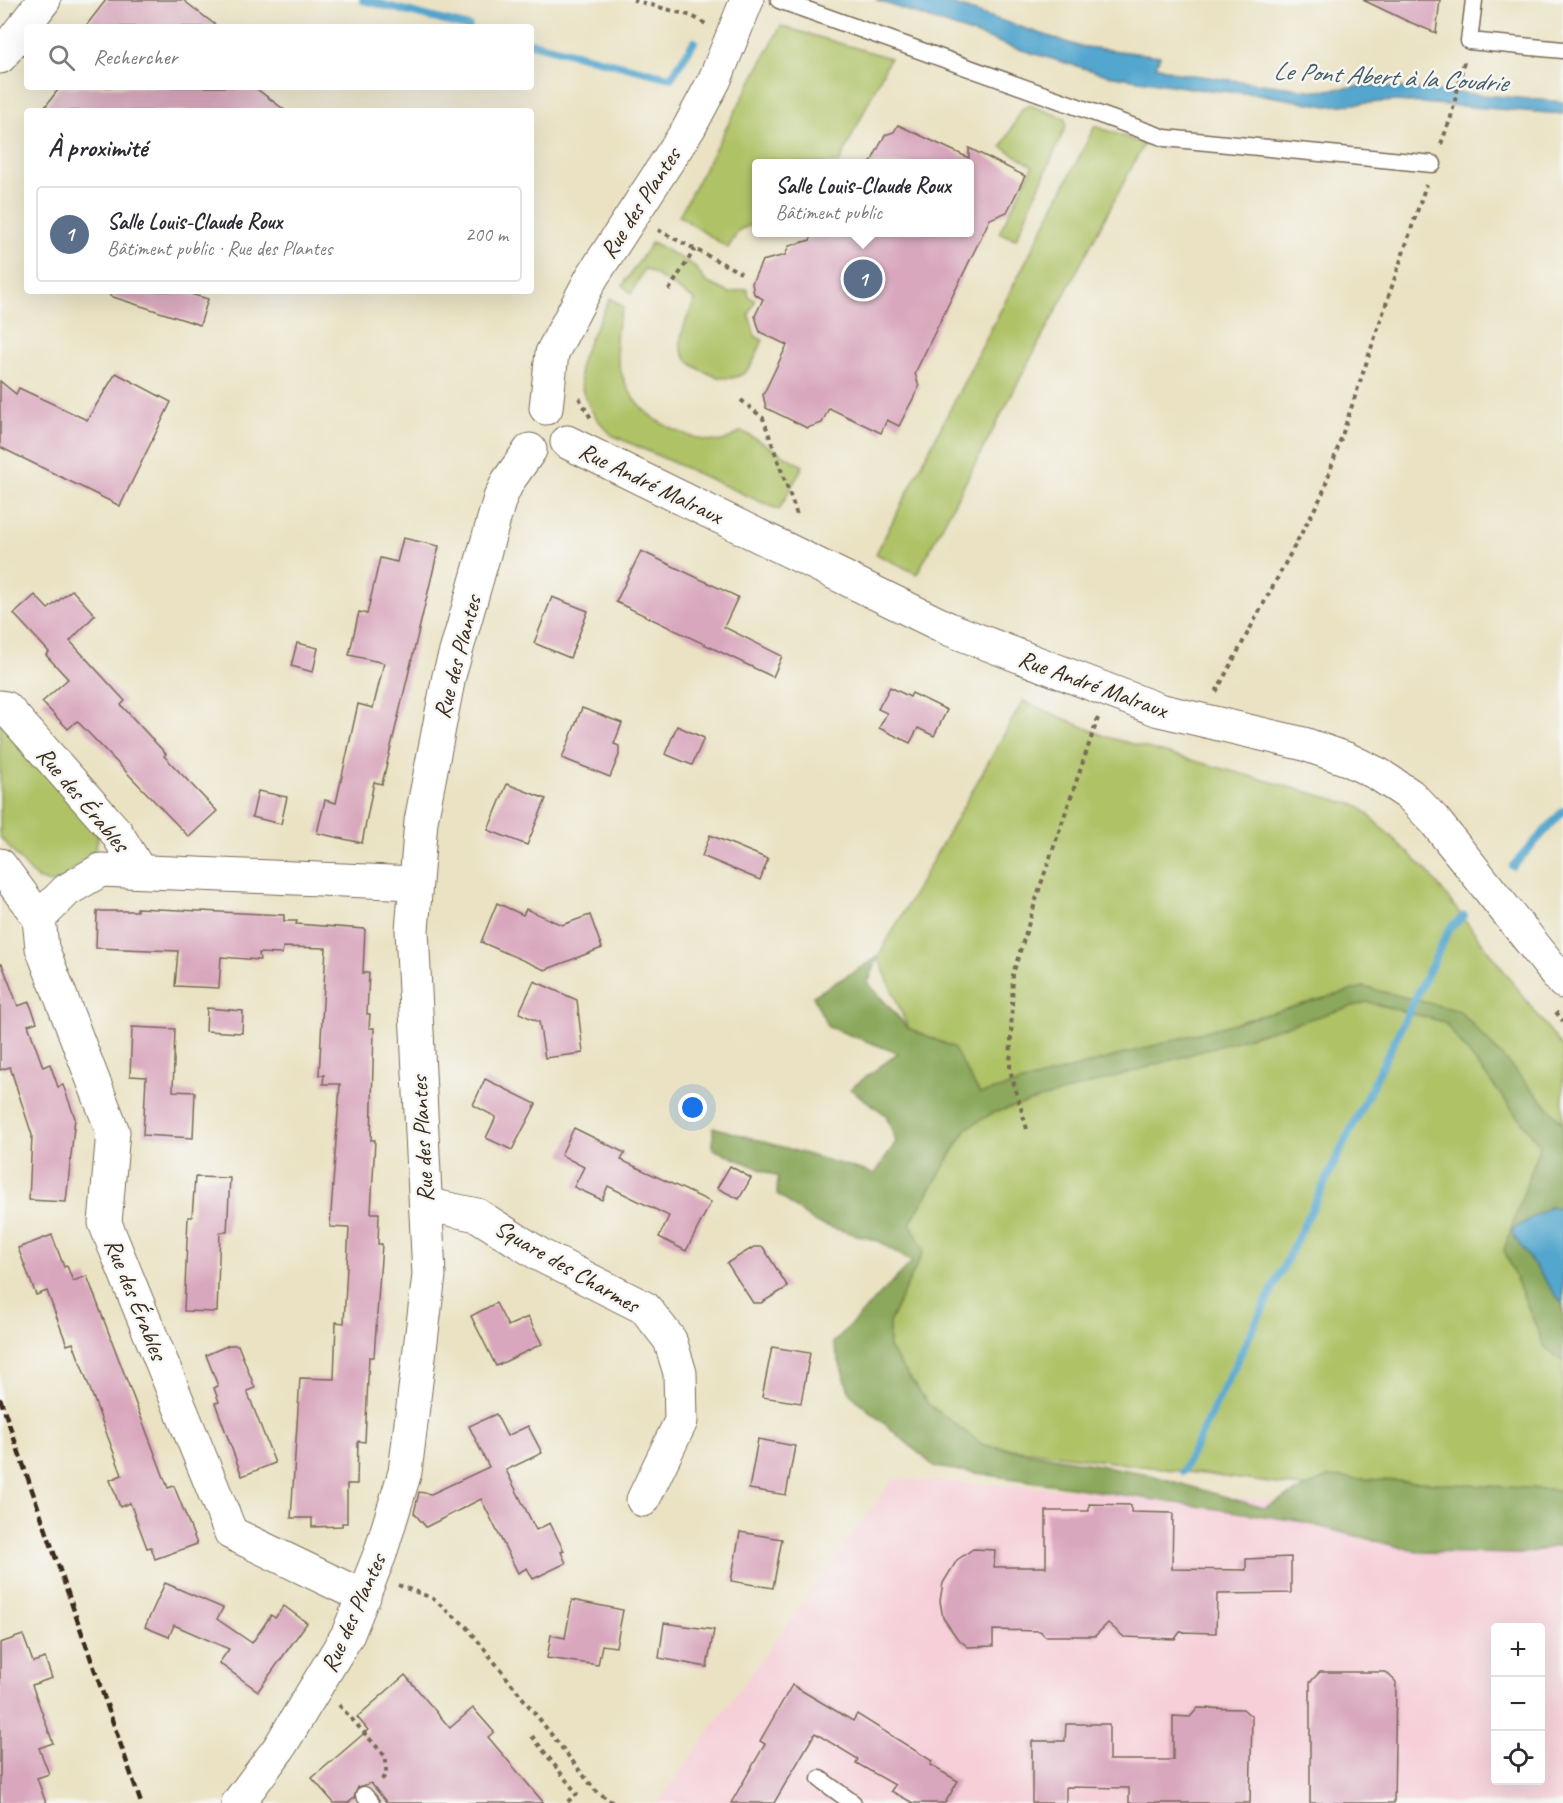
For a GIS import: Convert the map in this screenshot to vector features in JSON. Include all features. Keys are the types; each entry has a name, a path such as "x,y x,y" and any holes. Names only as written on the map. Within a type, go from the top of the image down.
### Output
{"street":[{"path":"25,24 44,0"},
{"name":"Rue des Plantes","path":"546,408 552,353 580,297 689,128 733,38 747,0"},
{"path":"0,57 24,26"},
{"path":"546,408 561,413 569,426 567,442 562,448 549,455 531,450 522,432 524,423 529,415 546,408"},
{"name":"Rue André Malraux","path":"567,442 949,629 1109,692 1202,722 1304,744 1347,759 1378,774 1410,795 1459,849 1563,982"},
{"name":"Rue des Plantes","path":"238,1803 279,1748 317,1689 348,1634 368,1586 396,1506 408,1450 429,1275 412,930 421,821 449,676 500,498 508,481 531,450"},
{"name":"Rue des Érables","path":"0,707 6,708 116,832 139,870"},
{"path":"0,865 39,918"},
{"name":"Rue des Érables","path":"368,1586 231,1533 105,1222 113,1132 42,948 39,918 67,890 101,870 415,883"},
{"name":"Square des Charmes","path":"426,1208 477,1215 542,1256 645,1308 670,1340 680,1373 681,1421 643,1500"}],"lane":[{"path":"779,0 1165,138 1433,164"},
{"path":"1474,0 1469,41 1563,50"},
{"path":"820,1779 853,1803"}],"path":[{"path":"633,0 692,16 733,38"},
{"path":"1202,722 1210,702 1322,495 1433,164 1451,117 1460,74"},
{"path":"652,227 741,273"},
{"path":"669,290 695,249"},
{"path":"578,395 594,425"},
{"path":"741,400 763,418 797,515"},
{"path":"1027,1129 1010,1070 1013,974 1040,887 1109,692"},
{"path":"368,1586 432,1598 468,1627 595,1790 613,1803"},
{"path":"317,1689 339,1706 386,1757 386,1775 368,1799"},
{"path":"532,1736 577,1794 566,1803"}],"shaded area":[{"path":"893,1479 1563,1517 1563,1803 657,1803"}],"green space":[{"path":"781,26 890,58 841,159 752,159 752,225 739,230 728,248 679,216"},
{"path":"1029,105 1065,118 1066,126 1016,239 999,233 1033,166 1002,147 1022,109"},
{"path":"1095,126 1144,144 917,574 876,554"},
{"path":"652,242 693,265 706,282 729,293 747,289 749,297 755,300 749,315 755,336 763,340 751,364 741,375 733,378 717,377 696,367 687,360 682,352 682,333 695,300 645,268 631,294 623,285"},
{"path":"610,298 624,307 619,319 616,346 622,374 634,399 648,414 671,428 706,440 722,441 742,431 803,466 779,510 612,435 599,421 584,395 580,366 588,342"},
{"path":"1023,701 1107,737 1359,806 1428,872 1563,1048 1563,1505 1392,1499 983,1445 928,1404 889,1348 889,1323 924,1250 910,1223 967,1128 953,1047 908,1028 878,957"},
{"path":"0,719 99,832 96,848 60,881 50,883 37,879 0,837"},
{"path":"878,957 868,983 908,1028 953,1047 980,1094 1364,987 1460,1011 1563,1123 1563,1362 1544,1346 1504,1250 1540,1145 1444,1022 1367,1002 993,1113 967,1128 910,1223 924,1250 889,1323 889,1348 928,1404 983,1445 1144,1473 1264,1508 1328,1477 1563,1490 1563,1545 1521,1554 1419,1552 1298,1521 935,1467 850,1394 833,1343 912,1262 878,1241 816,1223 777,1194 778,1177 713,1149 713,1127 875,1174 896,1142 886,1115 850,1089 898,1053 828,1027 813,996"}],"water":[{"path":"876,0 940,0 1078,46 1160,56 1156,66 1177,73 1317,91 1370,85 1563,102 1563,114 1396,101 1327,106 1258,94 1196,89 1107,75 1015,48"},
{"path":"1551,1206 1558,1208 1563,1216 1563,1305 1514,1237 1512,1230"}],"building":[{"path":"106,0 183,0 214,24 87,24"},
{"path":"1363,0 1440,0 1436,33 1407,21"},
{"path":"58,90 258,90 282,108 44,108"},
{"path":"898,125 969,158 969,148 1025,176 1007,212 990,219 915,373 919,387 899,426 887,420 881,433 829,408 822,423 807,428 766,408 763,395 787,345 760,332 755,316 763,299 754,294 752,283 762,261 785,255 789,246 810,240 812,237 974,237 974,159 873,159 885,135 894,132"},
{"path":"110,294 190,294 208,299 200,325 110,296"},
{"path":"116,373 171,402 120,506 0,447 0,381 16,394 19,388 87,420"},
{"path":"403,538 439,546 382,784 374,782 362,843 317,833 325,800 336,803 358,704 373,708 384,663 349,655 359,612 367,614 380,558 397,562"},
{"path":"641,551 738,597 724,627 782,656 773,677 616,602"},
{"path":"72,590 95,615 70,641 125,701 121,705 166,754 164,756 217,811 189,837 77,721 68,729 42,702 68,679 46,655 49,652 14,614 35,595 48,609"},
{"path":"552,597 588,611 570,658 534,643"},
{"path":"297,643 318,648 313,672 291,666"},
{"path":"890,687 910,697 912,693 947,710 934,736 918,728 910,743 879,728 887,713 878,709"},
{"path":"582,708 622,723 614,744 619,746 619,755 610,777 562,758"},
{"path":"677,726 704,738 692,765 665,754"},
{"path":"507,784 546,799 527,845 488,830"},
{"path":"258,791 287,797 281,824 252,817"},
{"path":"710,835 768,859 760,880 702,856"},
{"path":"497,903 523,915 526,909 562,925 590,915 602,948 545,970 481,942"},
{"path":"137,908 284,915 284,921 297,921 296,924 365,929 363,973 369,973 367,1014 370,1014 369,1028 374,1028 371,1140 375,1140 371,1213 379,1213 378,1244 382,1244 374,1357 369,1357 365,1442 358,1441 357,1484 347,1484 347,1523 342,1523 342,1526 312,1527 312,1518 291,1518 300,1378 334,1379 336,1322 344,1323 349,1228 330,1227 340,1084 323,1084 324,1075 319,1075 326,948 283,947 282,954 259,953 260,960 221,957 219,988 175,986 178,951 96,948 97,911 137,911"},
{"path":"0,964 2,964 18,1006 29,1002 37,1022 28,1025 43,1067 50,1064 58,1087 63,1085 75,1118 66,1202 29,1200 32,1135 10,1067 0,1070"},
{"path":"534,981 577,1000 583,1053 545,1058 539,1022 519,1013"},
{"path":"207,1008 243,1011 242,1033 206,1031"},
{"path":"132,1027 175,1029 173,1091 195,1092 193,1138 143,1135 146,1077 130,1076"},
{"path":"485,1079 536,1104 512,1150 486,1138 496,1117 473,1105"},
{"path":"574,1128 625,1153 621,1160 711,1202 686,1251 659,1237 669,1216 608,1186 602,1200 574,1187 584,1167 561,1155"},
{"path":"730,1166 751,1178 739,1199 717,1188"},
{"path":"195,1177 230,1178 227,1232 220,1232 217,1312 184,1311 188,1217 192,1217"},
{"path":"52,1235 64,1267 67,1266 73,1281 87,1276 168,1488 174,1486 197,1544 155,1559 151,1547 147,1548 130,1503 120,1507 110,1480 122,1475 73,1343 67,1345 47,1291 36,1295 18,1248"},
{"path":"754,1247 763,1247 788,1287 761,1303 753,1303 727,1263"},
{"path":"496,1303 508,1326 528,1317 542,1344 496,1366 471,1316"},
{"path":"229,1345 238,1345 255,1388 247,1391 275,1463 242,1476 215,1403 219,1402 214,1388 218,1386 206,1355"},
{"path":"772,1347 810,1353 801,1403 762,1397"},
{"path":"496,1414 507,1436 528,1426 542,1453 506,1470 536,1530 550,1523 564,1551 561,1552 566,1563 533,1579 527,1568 518,1573 481,1499 426,1527 414,1513 419,1492 431,1494 489,1467 469,1426"},
{"path":"758,1439 795,1446 786,1495 749,1489"},
{"path":"1089,1504 1131,1505 1131,1512 1173,1513 1172,1569 1246,1570 1246,1559 1291,1557 1291,1593 1217,1594 1216,1633 1180,1632 1175,1639 1124,1637 1108,1623 1095,1636 1045,1636 1040,1631 993,1630 993,1646 968,1647 957,1638 943,1618 940,1601 943,1583 957,1560 973,1549 995,1550 994,1567 1046,1567 1046,1511 1089,1511"},
{"path":"740,1532 782,1539 773,1588 731,1581"},
{"path":"165,1583 223,1608 217,1619 252,1643 271,1615 275,1618 284,1606 307,1623 258,1691 219,1663 229,1649 174,1625 169,1637 145,1627"},
{"path":"572,1600 623,1610 616,1647 602,1645 598,1665 547,1658 551,1635 565,1638"},
{"path":"664,1623 714,1630 707,1667 659,1658"},
{"path":"23,1635 33,1662 45,1658 52,1678 32,1685 53,1743 39,1748 49,1774 37,1778 46,1803 0,1803 0,1643"},
{"path":"1320,1672 1386,1672 1396,1682 1394,1803 1310,1803 1310,1682"},
{"path":"405,1675 450,1728 473,1708 494,1732 488,1737 544,1803 387,1803 371,1783 358,1787 354,1798 348,1803 334,1803 312,1778 368,1730 357,1717"},
{"path":"792,1685 853,1721 857,1714 932,1761 930,1765 958,1781 945,1803 913,1803 891,1791 895,1785 856,1763 858,1759 815,1733 774,1803 731,1803 765,1744 760,1741"},
{"path":"1198,1708 1243,1709 1252,1717 1250,1803 1129,1803 1129,1788 1066,1787 1066,1803 1032,1803 1032,1741 1065,1741 1066,1724 1109,1724 1109,1760 1173,1760 1173,1716 1190,1717"}],"waterway":[{"path":"363,0 457,24"},
{"path":"534,44 671,78 694,42"},
{"path":"1513,866 1563,811"},
{"path":"1183,1471 1450,928 1464,916"}],"railway":[{"path":"0,1398 141,1803"}],"place":[{"name":"Salle Louis-Claude Roux","path":"863,279"}],"water label":[{"name":"Le Pont Abert à la Coudrie","path":"1390,76"}]}
